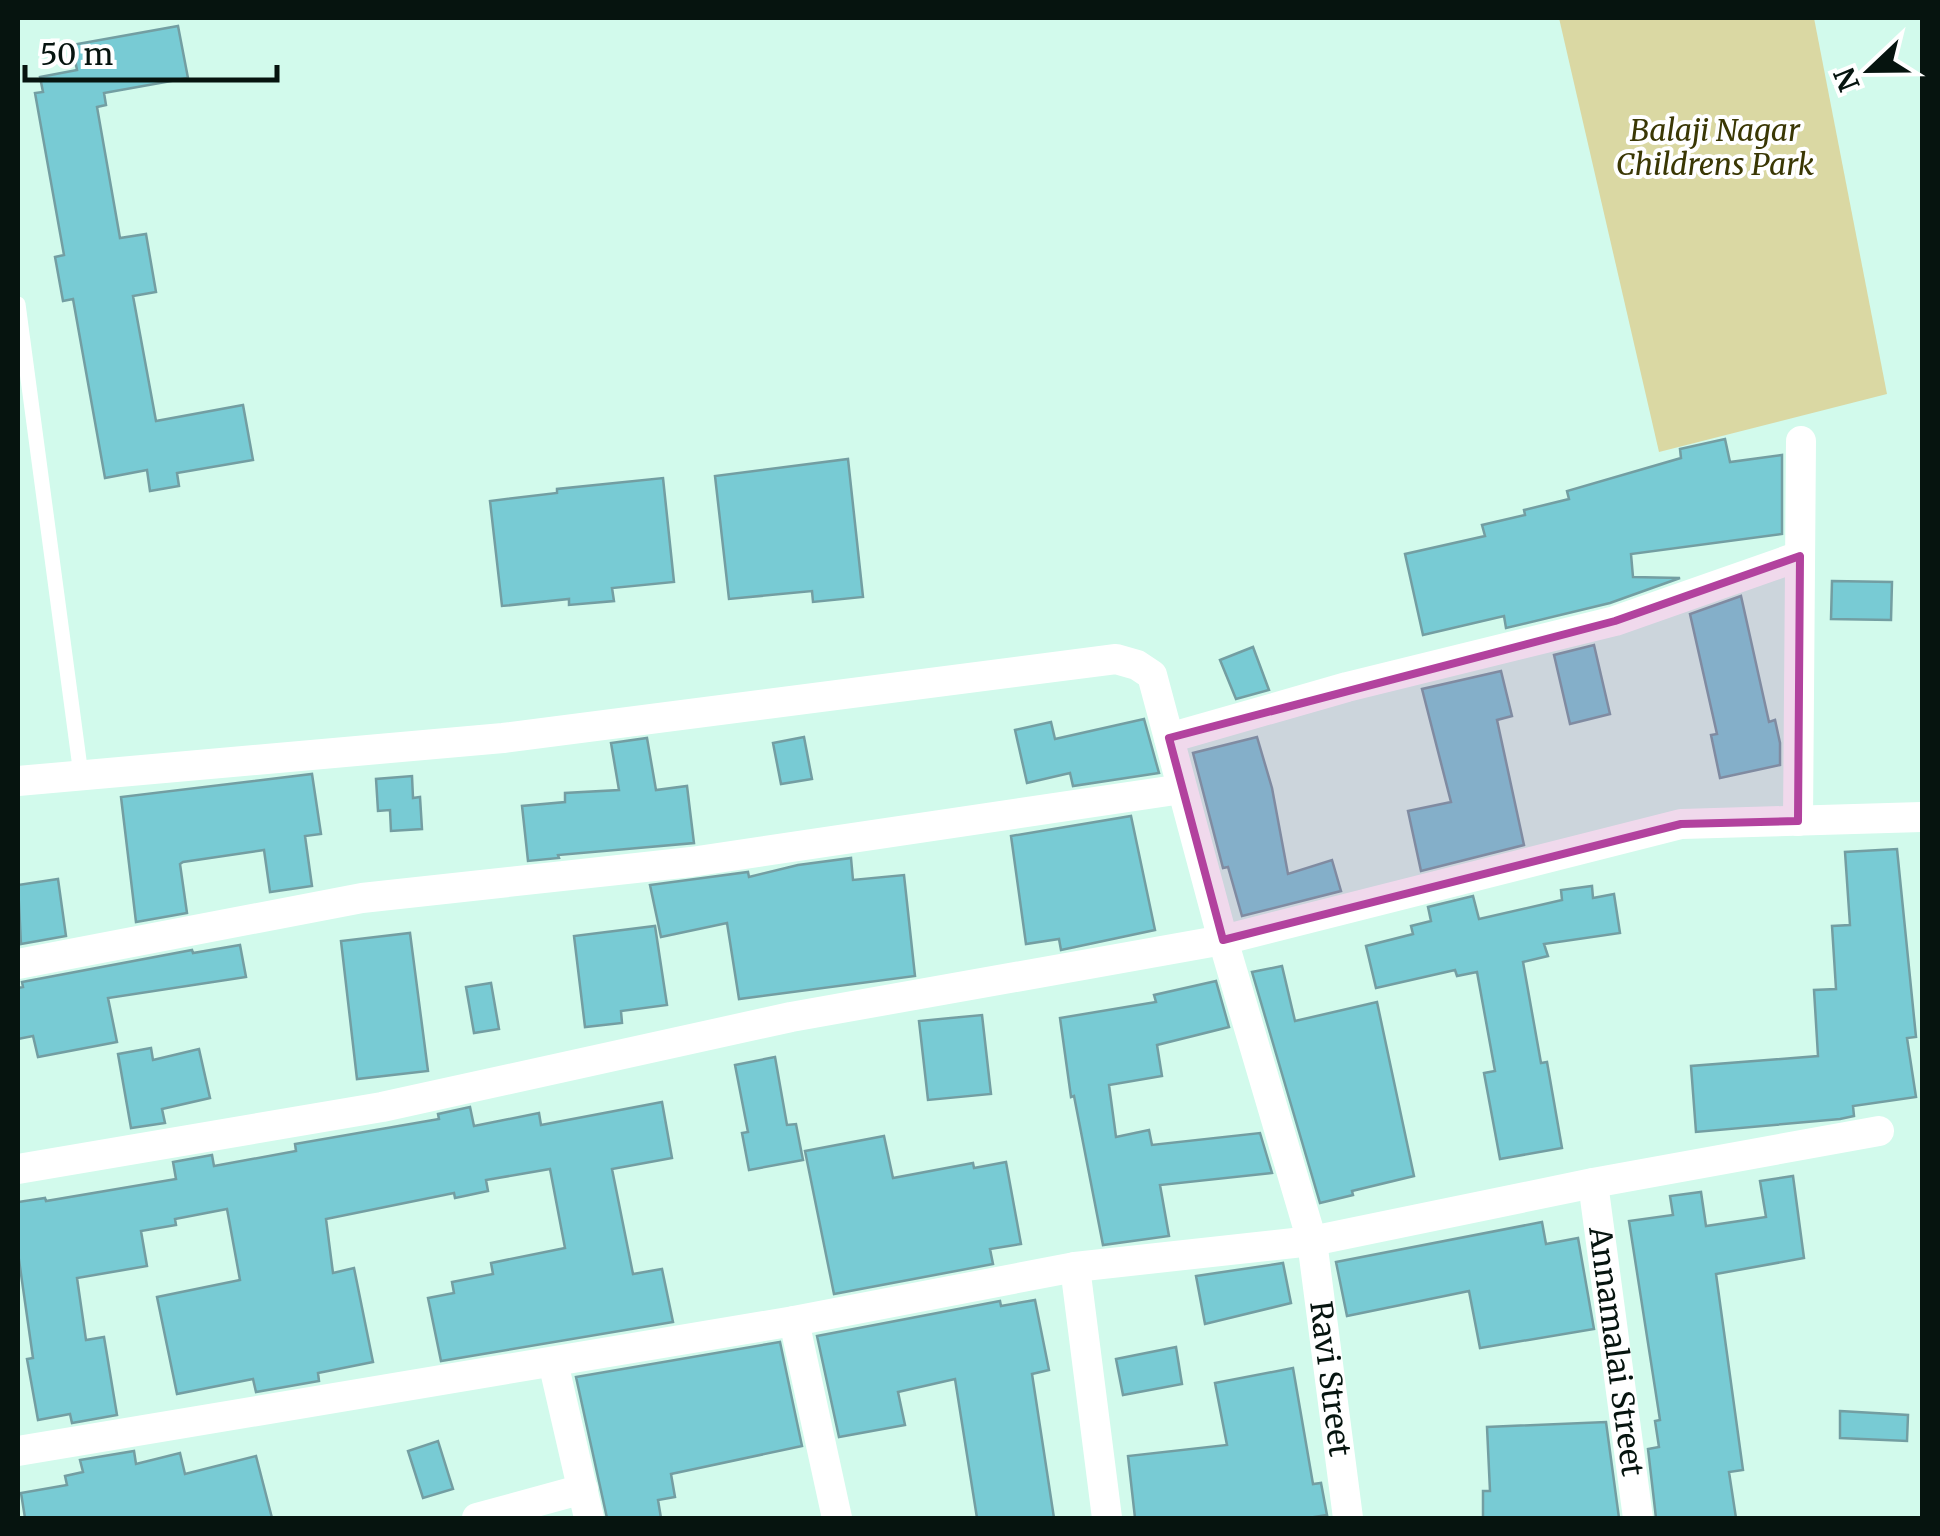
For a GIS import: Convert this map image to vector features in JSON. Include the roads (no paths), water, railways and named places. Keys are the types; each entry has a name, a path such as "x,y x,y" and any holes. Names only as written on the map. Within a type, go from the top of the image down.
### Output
{"street":[{"path":"1798,821 1801,441"},
{"path":"1169,738 1347,687 1616,621 1800,556"},
{"name":"Ravi Street","path":"82,776 503,738 1116,660 1136,664 1152,675 1222,940 1312,1241 1348,1518"},
{"path":"18,781 82,776"},
{"path":"18,964 362,898 692,862 1182,789"},
{"path":"18,1170 382,1107 792,1017 1222,940 1681,824 1922,817"},
{"path":"18,1451 794,1321 1075,1267 1312,1241 1593,1183 1879,1131"},
{"name":"Annamalai Street","path":"1593,1183 1638,1518"},
{"path":"1075,1267 1107,1518"},
{"path":"794,1321 837,1518"},
{"path":"477,1518 586,1504 553,1362"}],"lane":[{"path":"18,304 82,776"}],"park label":[{"name":"Balaji Nagar Childrens Park","path":"1715,148"}]}
